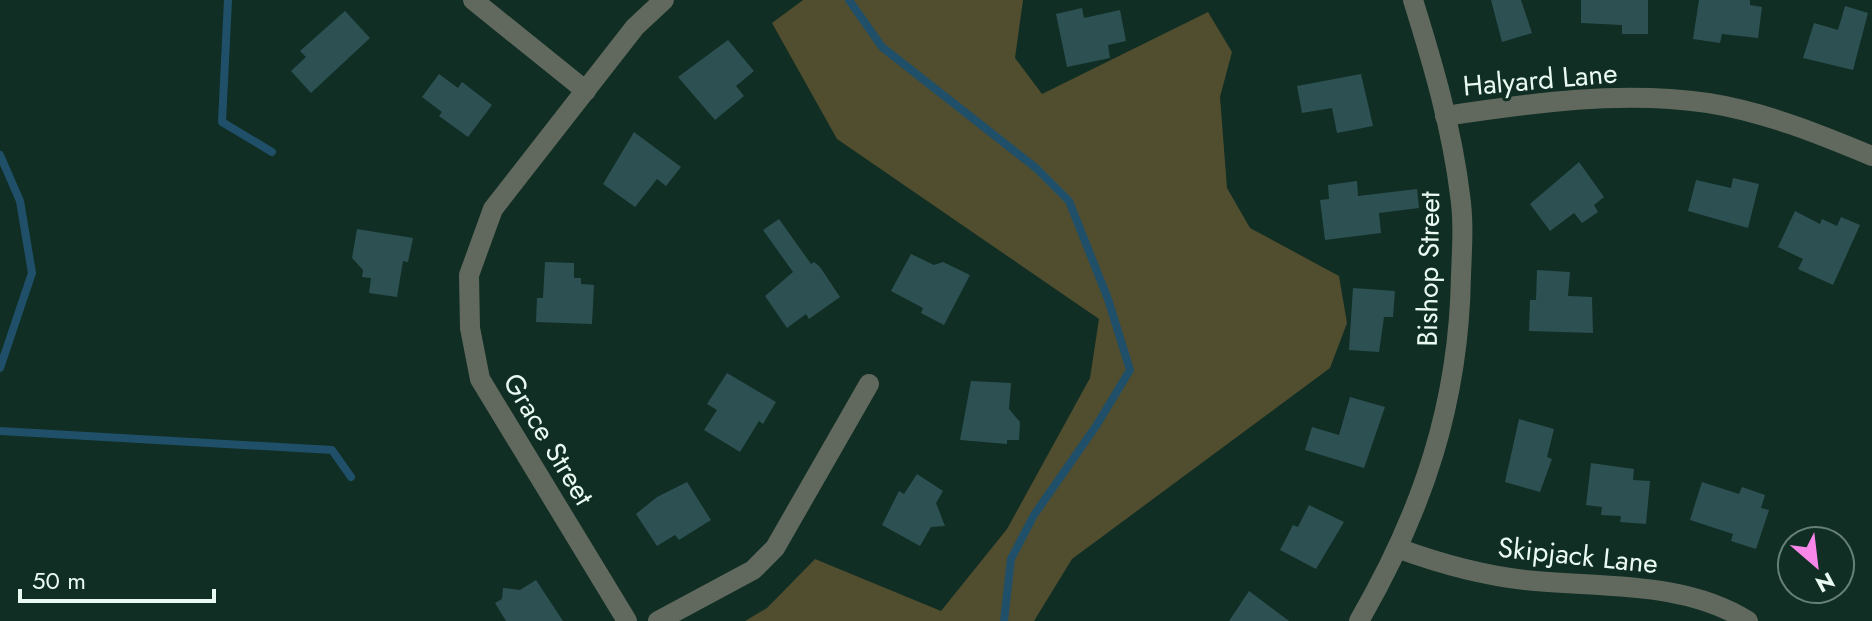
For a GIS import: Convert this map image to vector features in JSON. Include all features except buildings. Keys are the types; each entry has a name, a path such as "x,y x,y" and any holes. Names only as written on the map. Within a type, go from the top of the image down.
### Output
{"street":[{"path":"473,0 586,91"},
{"name":"Grace Street","path":"627,621 480,379 470,328 469,275 493,209 635,27 664,0"},
{"name":"Bishop Street","path":"1359,621 1400,549 1422,496 1442,430 1460,325 1461,197 1445,116 1413,0"},
{"name":"Halyard Lane","path":"1445,116 1555,100 1618,96 1707,103 1778,120 1872,156"},
{"path":"658,621 753,570 775,548 869,384"},
{"name":"Skipjack Lane","path":"1400,549 1492,576 1682,595 1720,606 1748,621"}],"shaded area":[{"path":"803,0 1023,0 1015,58 1042,94 1208,12 1232,52 1220,97 1227,188 1250,228 1339,276 1347,323 1330,368 1072,559 1034,621 745,621 767,608 815,559 941,611 1007,529 1090,378 1099,319 837,139 772,23"}],"waterway":[{"path":"228,0 222,122 272,152"},
{"path":"849,0 882,47 1036,168 1069,201 1108,299 1130,370 1096,426 1034,515 1011,559 1004,621"},
{"path":"0,155 20,201 32,273 0,368"},
{"path":"0,431 332,450 351,477"}]}
